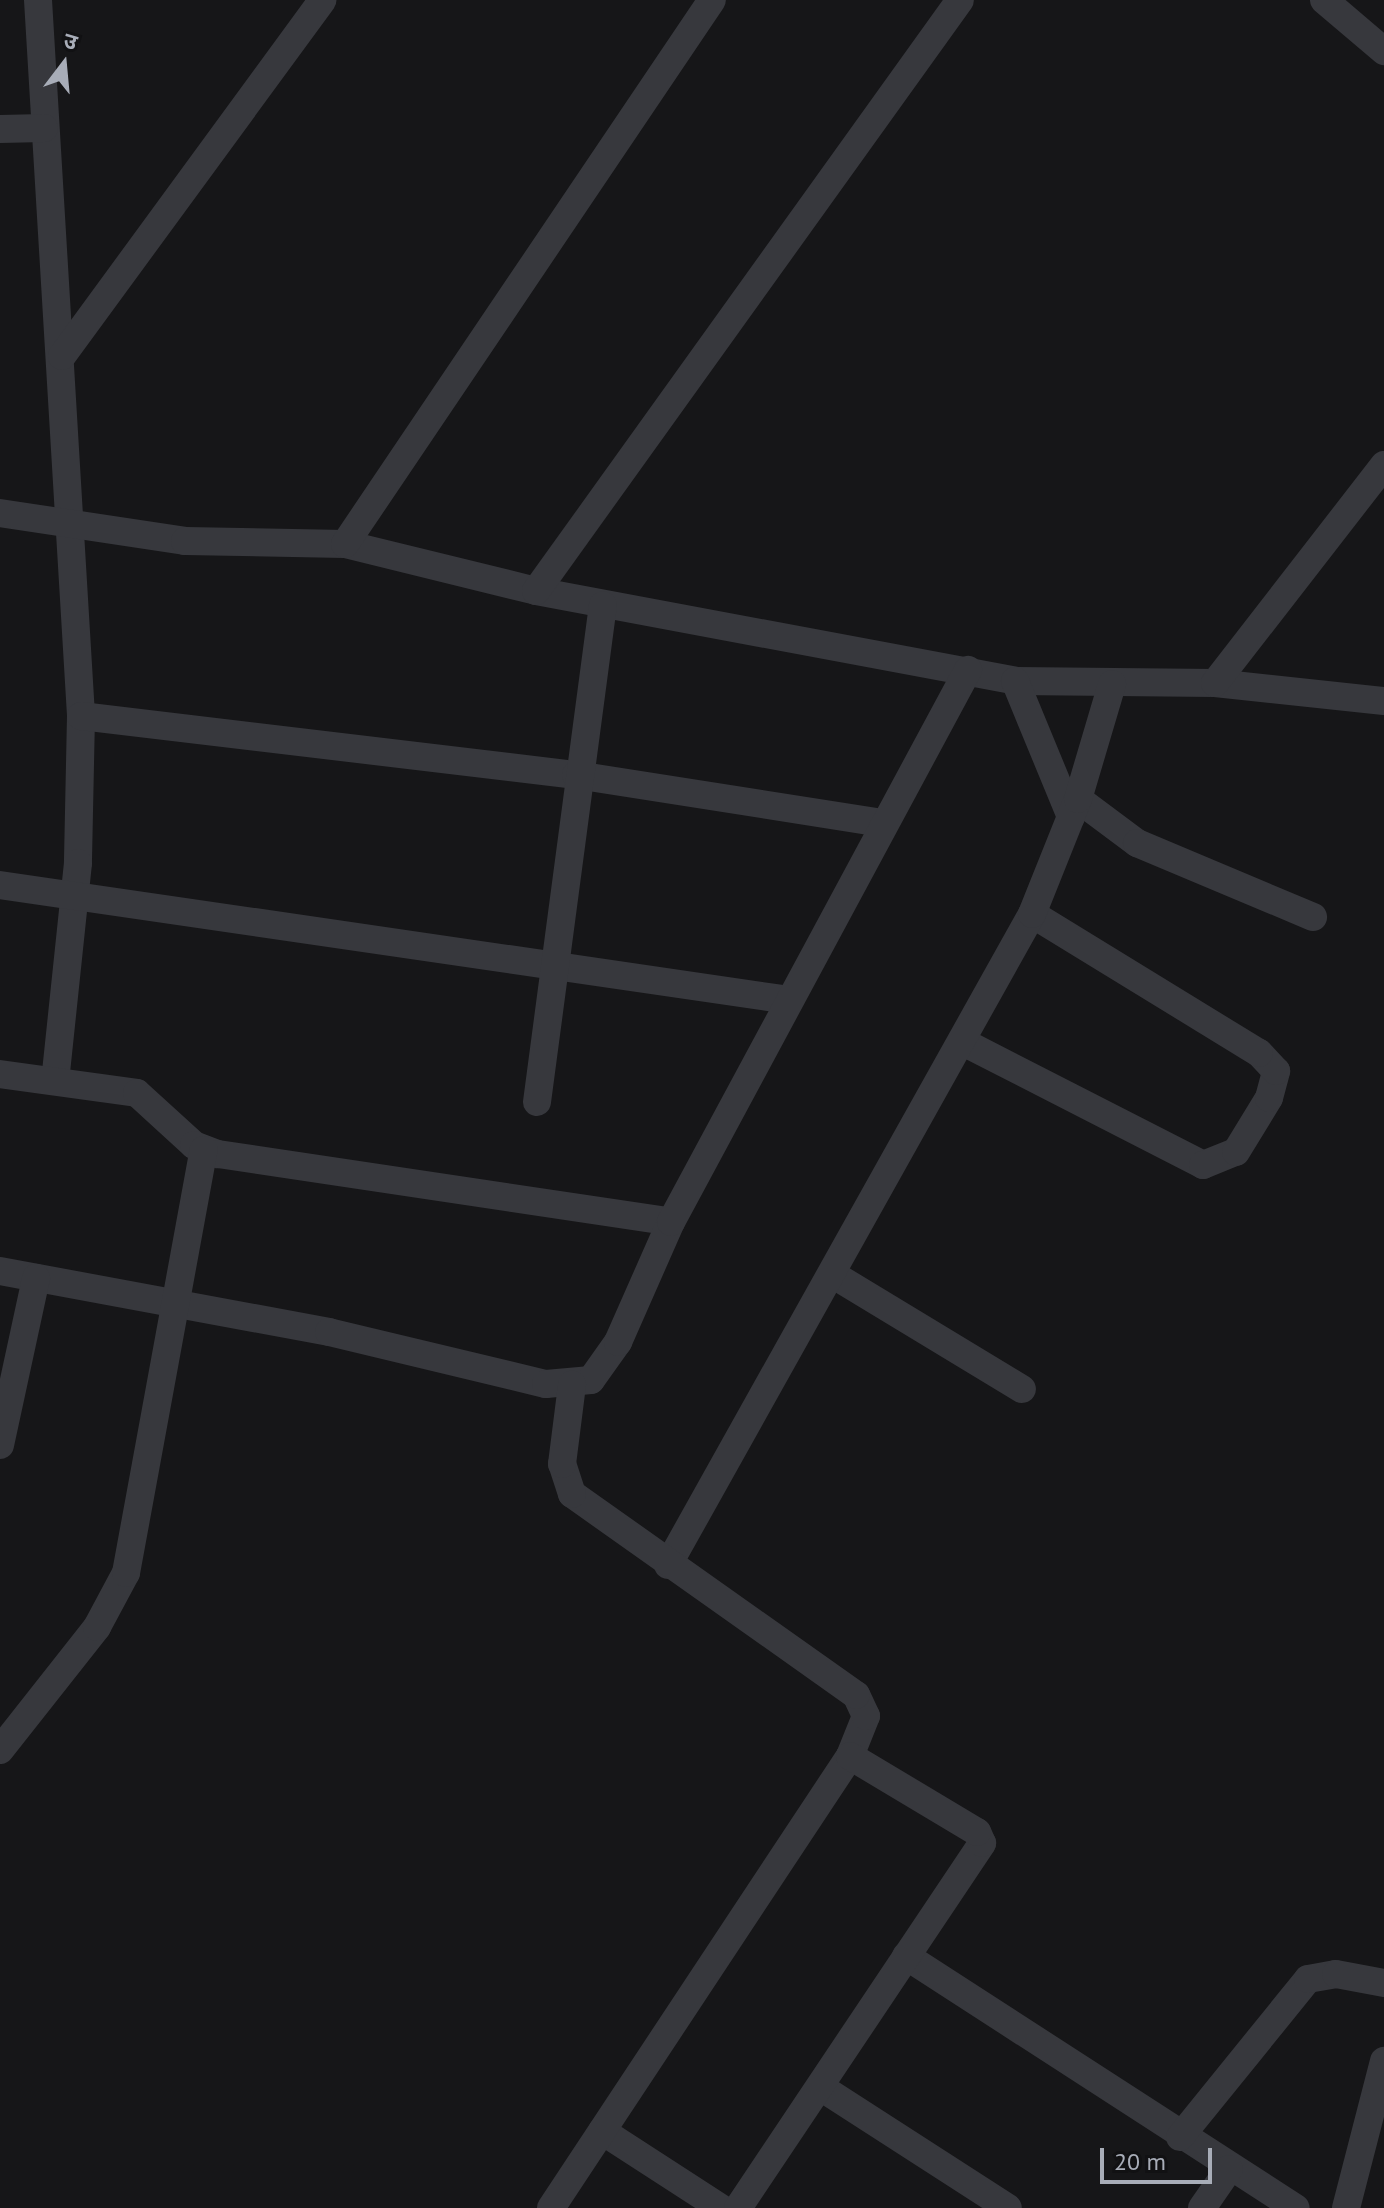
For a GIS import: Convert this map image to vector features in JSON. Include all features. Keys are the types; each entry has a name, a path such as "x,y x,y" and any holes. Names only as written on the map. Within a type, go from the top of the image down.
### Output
{"street":[{"path":"38,0 44,128 74,527 81,716 75,892 55,1081"},
{"path":"62,356 323,0"},
{"path":"345,544 712,0"},
{"path":"536,591 960,0"},
{"path":"1324,0 1384,51"},
{"path":"0,129 44,128"},
{"path":"1215,683 1384,465"},
{"path":"0,513 74,527 185,541 345,544 603,605 1015,681 1215,683 1384,701"},
{"path":"537,1102 551,962 603,605"},
{"path":"0,1271 572,1385 604,1366 671,1222 881,823 968,670"},
{"path":"1015,681 1074,808 1137,843 1313,917"},
{"path":"668,1565 1032,914 1074,808 1112,684"},
{"path":"81,716 576,775 881,823"},
{"path":"0,885 75,892 789,1000"},
{"path":"963,1042 1203,1165 1236,1152 1269,1098 1276,1071 1259,1053 1032,914"},
{"path":"0,1074 137,1093 204,1150 671,1222"},
{"path":"0,1750 11,1712 97,1627 126,1573 178,1307 204,1150"},
{"path":"832,1274 1022,1389"},
{"path":"0,1445 36,1278"},
{"path":"551,2208 850,1756 865,1723 863,1701 572,1494 562,1464 572,1385"},
{"path":"738,2208 822,2088 981,1838 850,1756"},
{"path":"906,1956 1229,2169 1296,2208"},
{"path":"1180,2137 1308,1979 1336,1974 1384,1983"},
{"path":"1346,2208 1384,2061"},
{"path":"822,2088 1008,2208"},
{"path":"602,2131 721,2208"},
{"path":"1202,2208 1229,2169"}]}
